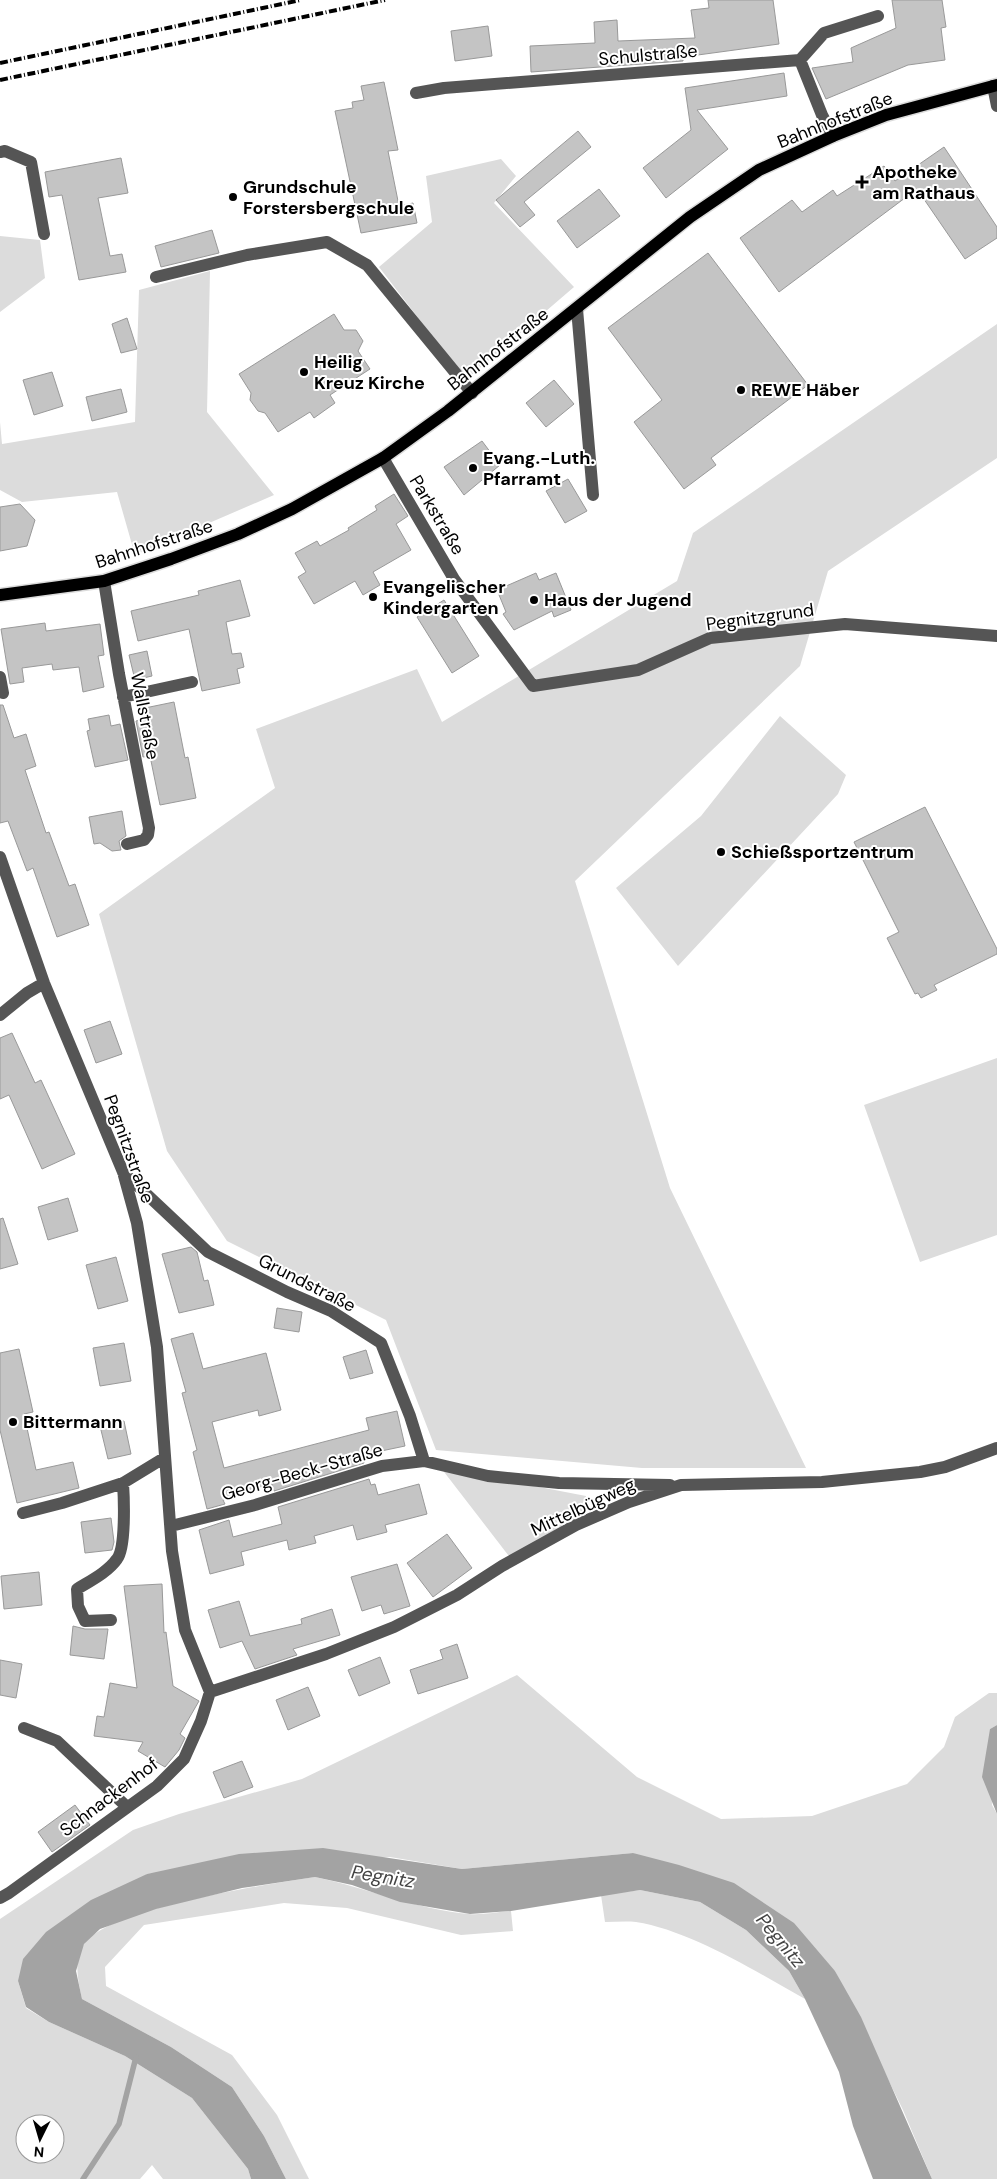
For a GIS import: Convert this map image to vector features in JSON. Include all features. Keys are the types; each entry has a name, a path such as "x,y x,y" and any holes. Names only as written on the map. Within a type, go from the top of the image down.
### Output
{"main road":[{"name":"Bahnhofstraße","path":"0,595 104,580 171,559 238,534 292,509 383,458 472,393 690,217 759,170 833,136 886,115 995,86"}],"street":[{"path":"833,136 822,115 800,60 824,33 878,16"},
{"name":"Schulstraße","path":"416,93 444,88 800,60"},
{"path":"995,86 997,106"},
{"path":"0,152 6,151 31,162 44,234"},
{"path":"156,277 246,255 327,242 367,265 472,393"},
{"path":"576,309 593,495"},
{"name":"Parkstraße","path":"383,458 454,579 533,686"},
{"name":"Wallstraße","path":"104,580 123,697 149,828 148,835 144,840 127,844"},
{"name":"Pegnitzgrund","path":"533,686 638,670 710,638 845,624 997,636"},
{"path":"0,677 3,693"},
{"path":"123,697 192,682"},
{"name":"Pegnitzstraße","path":"0,857 44,983 123,1172 137,1224 157,1347 164,1458 171,1526"},
{"path":"0,1015 44,983"},
{"name":"Grundstraße","path":"123,1172 208,1252 287,1292 330,1311 381,1343 410,1416 424,1461"},
{"name":"Mittelbügweg","path":"210,1692 326,1654 394,1627 457,1595 502,1566 576,1525 629,1502 681,1485 822,1482 920,1472 945,1467 997,1448"},
{"path":"22,1513 62,1503 123,1483 164,1458"},
{"name":"Georg-Beck-Straße","path":"171,1526 255,1505 382,1466 424,1461 488,1476 559,1483 681,1485"},
{"path":"111,1620 85,1620 78,1606 77,1589 102,1573 118,1558 125,1514 123,1483"},
{"path":"171,1526 172,1551 185,1630 210,1692"},
{"name":"Schnackenhof","path":"0,1898 157,1786 184,1759 201,1721 210,1692"},
{"path":"24,1728 57,1741 127,1807"}],"shaded area":[{"path":"501,159 516,176 494,203 574,287 466,380 379,267 432,222 426,176"},
{"path":"0,236 40,240 45,278 0,312"},
{"path":"210,271 207,412 274,495 135,555 117,492 22,502 0,490 0,422 2,444 135,422 139,290"},
{"path":"997,324 997,458 828,571 800,666 575,881 670,1188 806,1468 642,1468 436,1450 386,1320 227,1241 167,1151 99,914 275,788 256,729 417,669 442,722 677,581 693,533"},
{"name":"Schießsportzentrum","path":"780,716 846,775 838,794 678,966 616,888 701,816"},
{"path":"997,1058 997,1235 920,1262 864,1105"},
{"path":"441,1468 586,1496 580,1523 512,1560"},
{"path":"517,1675 637,1777 721,1819 812,1816 907,1784 944,1747 955,1717 989,1693 997,1693 997,1725 990,1729 992,1805 997,1814 997,2179 932,2179 903,2110 835,1971 633,1853 462,1869 390,1857 147,1874 18,1981 26,2008 49,2022 125,2056 192,2098 248,2169 251,2179 163,2179 152,2165 140,2179 0,2179 0,1919 133,1830 179,1814 302,1779"},
{"path":"315,1877 430,1908 469,1914 511,1911 513,1931 461,1935 347,1908 284,1903 144,1925 105,1967 106,1986 232,2055 277,2115 309,2179 286,2179 264,2136 232,2087 171,2047 82,1999 77,1964 84,1944 99,1931 124,1919 156,1909 228,1892"},
{"path":"640,1890 700,1902 746,1930 789,1971 805,1999 722,1953 678,1934 657,1926 636,1922 605,1922 601,1895"}],"water":[{"path":"997,1725 997,1814 982,1777 990,1729"},
{"name":"Pegnitz","path":"323,1848 462,1869 633,1853 679,1865 734,1883 794,1923 835,1971 861,2017 932,2179 873,2179 853,2126 839,2072 805,1999 789,1971 746,1930 700,1902 640,1890 511,1911 470,1914 400,1902 352,1885 315,1877 242,1888 156,1909 100,1929 84,1944 76,1971 82,1999 171,2047 232,2087 264,2136 286,2179 251,2179 248,2169 192,2098 125,2056 49,2022 26,2007 18,1981 23,1959 46,1932 91,1900 147,1874 239,1854"}],"building":[{"path":"708,0 773,0 779,44 683,57 683,61 531,72 530,46 595,43 594,22 617,20 618,41 695,38 691,10 709,8"},
{"path":"892,0 942,0 946,27 941,28 945,60 908,65 826,99 812,68 853,62 851,48 896,28"},
{"path":"488,26 492,56 455,61 451,31"},
{"path":"784,73 787,96 697,110 728,149 666,198 643,168 691,130 685,88"},
{"path":"384,82 398,150 388,151 399,206 413,203 417,223 361,233 335,111 353,108 352,102 364,100 361,86"},
{"path":"578,131 591,147 524,202 535,215 520,227 496,200"},
{"path":"944,147 997,227 997,238 965,259 917,189 779,292 740,238 792,200 802,212 833,190 837,196 884,166 895,181"},
{"path":"121,158 128,193 98,198 110,256 122,254 126,272 79,280 62,195 49,197 45,172"},
{"path":"599,189 620,216 577,248 557,221"},
{"path":"212,230 219,253 161,267 155,246"},
{"path":"708,253 808,385 711,458 716,465 684,489 634,422 662,400 608,328"},
{"name":"Heilig Kreuz Kirche","path":"334,314 344,330 356,330 363,341 358,351 370,369 330,395 335,403 314,418 310,412 278,432 265,413 258,411 250,400 251,393 239,374"},
{"path":"127,318 137,349 121,353 112,324"},
{"path":"52,372 63,406 34,415 23,380"},
{"path":"554,380 574,404 546,427 526,403"},
{"path":"121,389 127,412 92,421 86,397"},
{"name":"Evang.-Luth. Pfarramt","path":"482,441 500,465 464,495 444,467"},
{"path":"568,479 587,511 565,523 546,491"},
{"path":"394,494 408,516 396,524 411,550 373,572 380,585 363,595 355,581 314,604 298,577 306,572 295,553 317,541 320,546 349,530 348,528 377,510 375,506"},
{"path":"20,504 35,520 27,546 0,551 0,507"},
{"name":"Haus der Jugend","path":"536,573 539,580 556,573 571,610 554,617 552,611 514,630 503,614 506,612 497,590"},
{"path":"240,580 250,616 226,622 232,654 241,653 244,667 237,669 240,683 202,691 189,629 138,641 131,611 199,595 198,591"},
{"path":"444,600 479,656 452,673 417,617"},
{"path":"45,623 46,631 100,624 104,655 98,656 104,687 83,692 79,667 53,670 52,664 22,668 24,682 10,684 1,629"},
{"path":"147,651 152,676 135,680 129,655"},
{"path":"174,702 185,758 188,757 196,798 160,805 150,756 143,757 136,721 143,719 140,709"},
{"path":"0,705 3,705 14,738 26,734 36,766 25,770 46,833 49,832 69,886 75,884 89,925 57,937 33,868 27,871 8,821 0,823"},
{"path":"109,715 111,726 120,724 128,760 95,767 87,731 90,730 88,719"},
{"name":"Schießsportzentrum","path":"925,807 997,949 997,954 934,985 937,990 921,998 918,993 915,994 887,938 899,932 854,842"},
{"path":"122,811 126,836 119,841 121,850 112,851 100,843 94,844 89,817"},
{"path":"110,1021 122,1054 96,1063 84,1030"},
{"path":"12,1033 35,1083 41,1080 75,1154 42,1169 9,1095 0,1099 0,1038"},
{"path":"68,1198 78,1231 48,1240 38,1207"},
{"path":"3,1218 18,1264 0,1269 0,1219"},
{"path":"191,1247 197,1252 204,1281 208,1280 214,1305 179,1313 162,1254"},
{"path":"116,1257 128,1301 98,1309 86,1265"},
{"path":"277,1308 302,1312 299,1332 274,1328"},
{"path":"193,1333 203,1369 266,1353 281,1410 259,1416 258,1410 212,1422 224,1468 369,1430 366,1418 397,1411 405,1446 362,1455 364,1463 274,1491 272,1484 231,1494 232,1498 223,1500 225,1504 207,1509 193,1452 197,1450 182,1393 186,1392 171,1339"},
{"path":"124,1343 131,1381 100,1386 93,1348"},
{"name":"Bittermann","path":"19,1349 33,1412 24,1414 36,1470 73,1462 79,1488 17,1503 0,1430 0,1353"},
{"path":"366,1350 373,1373 350,1379 343,1357"},
{"path":"124,1421 131,1454 108,1459 100,1426"},
{"path":"369,1479 371,1485 375,1484 378,1495 419,1484 427,1514 385,1525 387,1532 357,1540 353,1525 314,1536 316,1543 289,1550 287,1540 241,1552 244,1565 210,1574 199,1530 229,1520 233,1537 282,1524 278,1507"},
{"path":"111,1518 114,1542 112,1550 85,1553 81,1522"},
{"path":"447,1534 472,1568 433,1597 407,1563"},
{"path":"397,1564 410,1606 384,1614 381,1605 362,1611 351,1577"},
{"path":"39,1572 42,1605 4,1609 1,1576"},
{"path":"162,1584 164,1633 166,1632 173,1686 199,1701 180,1734 185,1738 179,1750 165,1767 138,1751 143,1742 94,1736 97,1716 104,1717 110,1683 137,1688 124,1586"},
{"path":"239,1601 250,1636 302,1624 301,1619 332,1609 340,1635 293,1649 297,1655 255,1669 242,1641 220,1648 208,1610"},
{"path":"73,1626 85,1629 108,1629 104,1659 70,1655"},
{"path":"457,1644 468,1678 418,1694 410,1670 443,1659 440,1650"},
{"path":"380,1657 390,1683 359,1696 348,1670"},
{"path":"0,1660 22,1664 16,1698 0,1695"},
{"path":"308,1687 320,1716 288,1730 276,1700"},
{"path":"242,1761 253,1787 224,1798 213,1772"},
{"path":"75,1805 90,1825 52,1852 38,1832"}],"waterway":[{"path":"83,2179 119,2124 136,2057"}],"railway":[{"path":"0,63 301,0"},
{"path":"0,80 385,0"}],"place":[{"name":"Apotheke am Rathaus","path":"862,182"},
{"name":"Grundschule Forstersbergschule","path":"233,197"},
{"name":"Heilig Kreuz Kirche","path":"304,372"},
{"name":"REWE Häber","path":"741,390"},
{"name":"Evang.-Luth. Pfarramt","path":"473,468"},
{"name":"Evangelischer Kindergarten","path":"373,597"},
{"name":"Haus der Jugend","path":"534,600"},
{"name":"Schießsportzentrum","path":"721,852"},
{"name":"Bittermann","path":"13,1422"}]}
